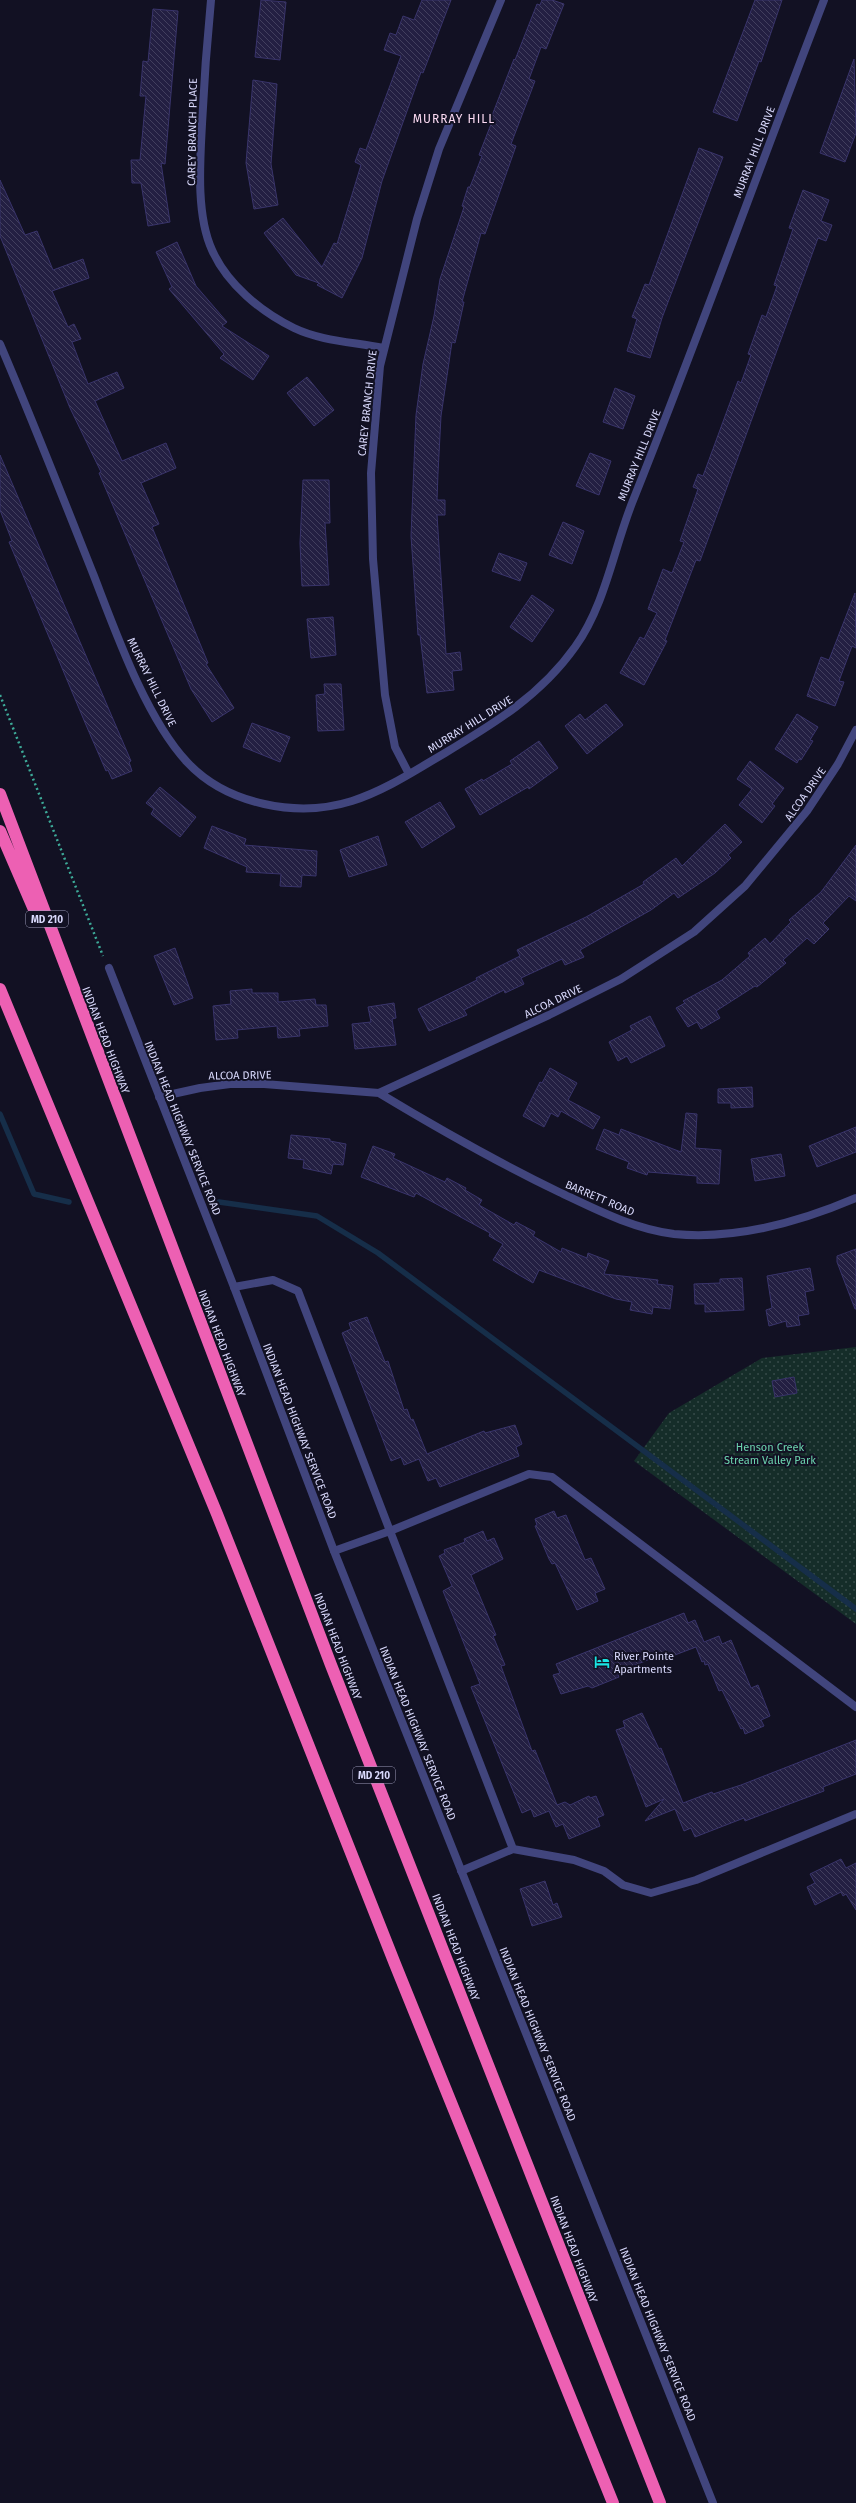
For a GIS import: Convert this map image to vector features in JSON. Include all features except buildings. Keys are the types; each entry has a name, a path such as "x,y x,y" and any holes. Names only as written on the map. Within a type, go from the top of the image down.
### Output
{"highway":[{"name":"INDIAN HEAD HIGHWAY","path":"0,794 331,1666 660,2503"},
{"path":"0,831 94,1045"},
{"path":"0,989 217,1514 392,1957 613,2503"}],"street":[{"name":"CAREY BRANCH PLACE","path":"211,0 204,66 200,158 203,211 212,250 241,291 252,302 277,318 295,328 316,335 382,348"},
{"name":"CAREY BRANCH DRIVE","path":"409,774 395,747 384,695 372,559 371,473 382,348 417,219 439,149 501,0"},
{"name":"MURRAY HILL DRIVE","path":"0,344 132,668 157,720 170,742 199,774 234,792 285,809 321,808 344,803 382,790 496,723 525,701 562,664 589,624 601,595 623,524 671,406 824,0"},
{"name":"ALCOA DRIVE","path":"160,1097 200,1088 230,1084 264,1084 379,1093 549,1015 621,979 694,932 745,886 792,832 838,764 856,730"},
{"name":"INDIAN HEAD HIGHWAY SERVICE ROAD","path":"109,968 234,1287 334,1552 713,2503"},
{"name":"BARRETT ROAD","path":"379,1093 523,1174 619,1220 656,1231 697,1235 760,1228 802,1218 856,1198"},
{"path":"234,1287 273,1280 298,1291 513,1849"},
{"path":"334,1552 390,1531 529,1474 552,1477 856,1707"},
{"path":"461,1871 513,1849 574,1860 604,1871 623,1885 651,1893 696,1880 856,1814"}],"path":[{"path":"0,695 95,940 109,968"}],"green space":[{"name":"Henson Creek Stream Valley Park","path":"856,1347 856,1624 634,1461 669,1413 762,1358"}],"waterway":[{"path":"0,1114 34,1194 69,1202"},
{"path":"219,1202 317,1216 378,1253 856,1609"}],"place":[{"name":"River Pointe Apartments","path":"602,1662"}],"district":[{"name":"MURRAY HILL","path":"454,119"}]}
